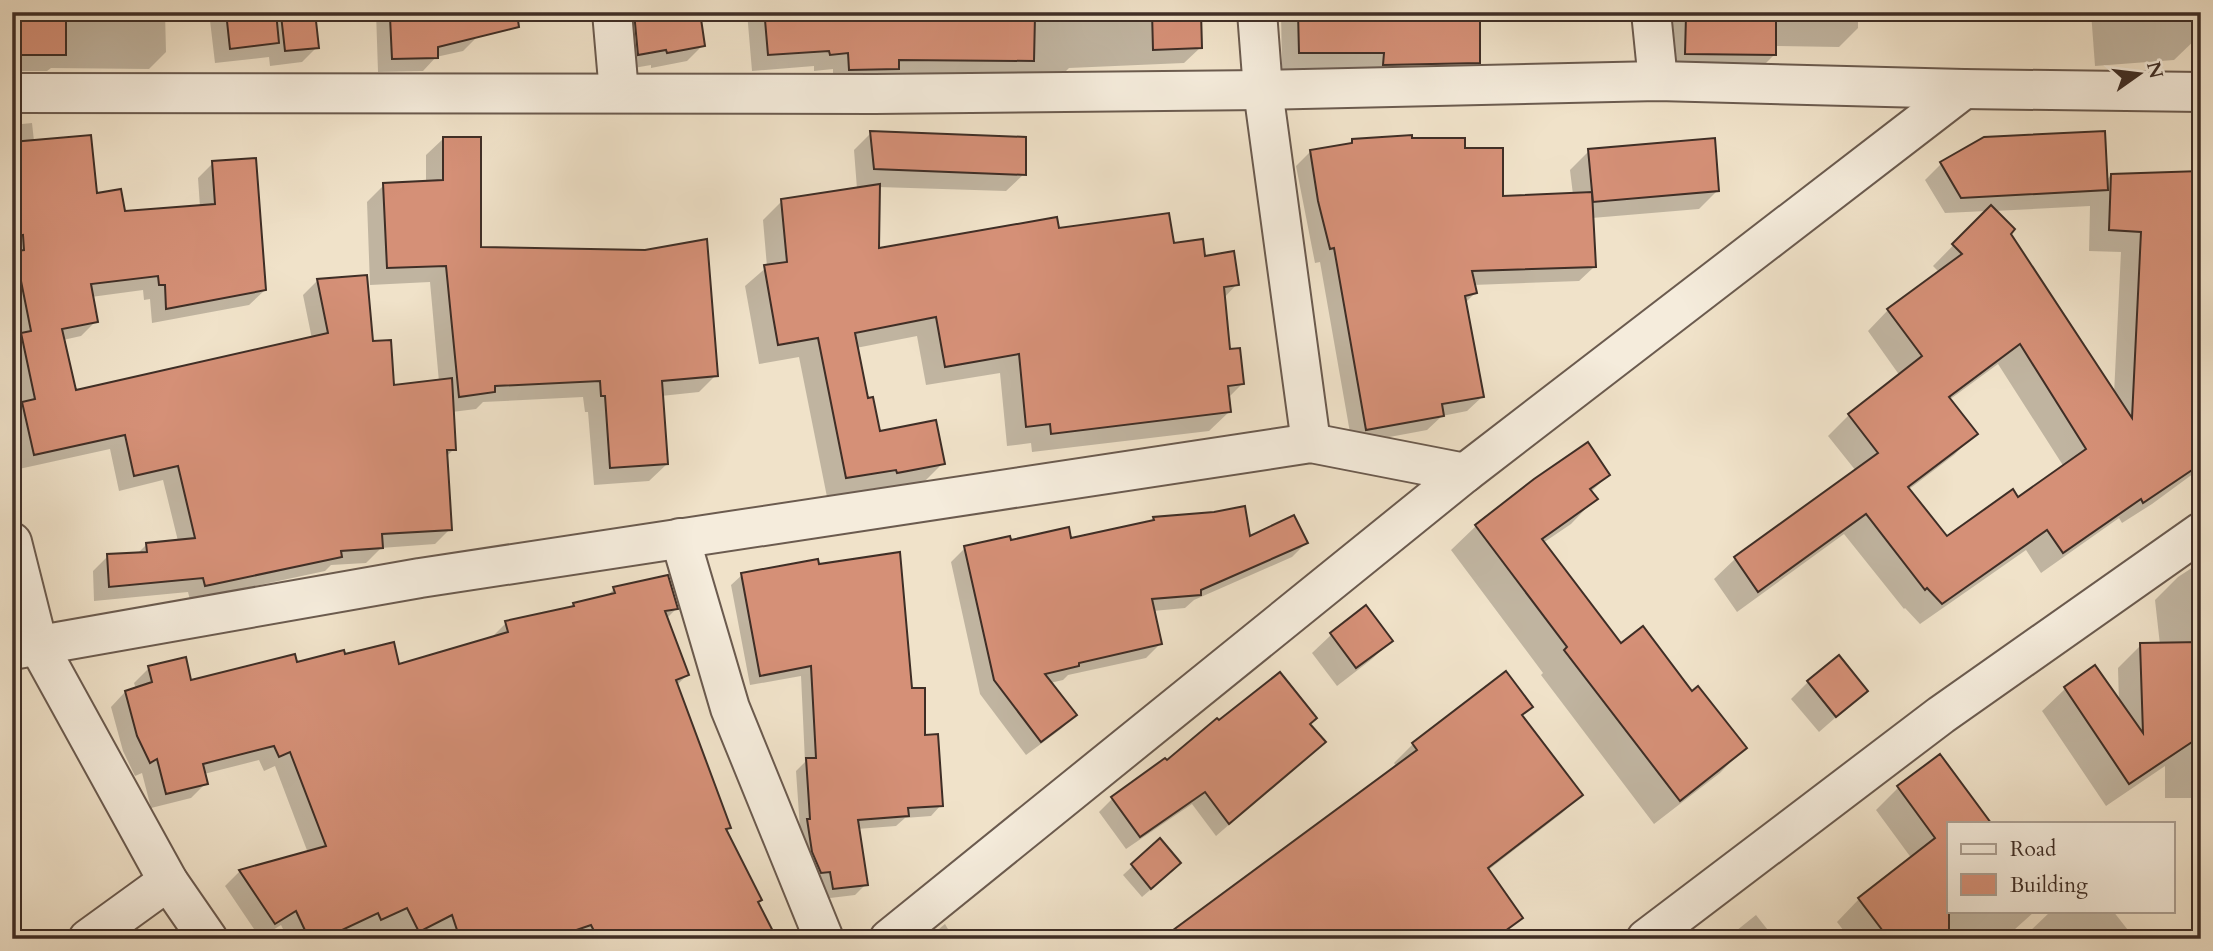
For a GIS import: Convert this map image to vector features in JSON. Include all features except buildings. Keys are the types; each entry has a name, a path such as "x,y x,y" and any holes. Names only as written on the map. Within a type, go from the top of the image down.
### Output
{"street":[{"path":"612,12 620,93"},
{"path":"1257,12 1263,90 1311,443"},
{"path":"1651,12 1658,81"},
{"path":"12,93 889,94 1263,90 1658,81 2201,92"},
{"path":"890,939 1465,473 1964,89"},
{"path":"25,647 420,578 1311,443 1465,473"},
{"path":"1646,939 1941,715 2201,532"},
{"path":"680,538 730,708 824,939"},
{"path":"12,542 25,647 168,881 208,939"},
{"path":"88,939 168,881"}]}
